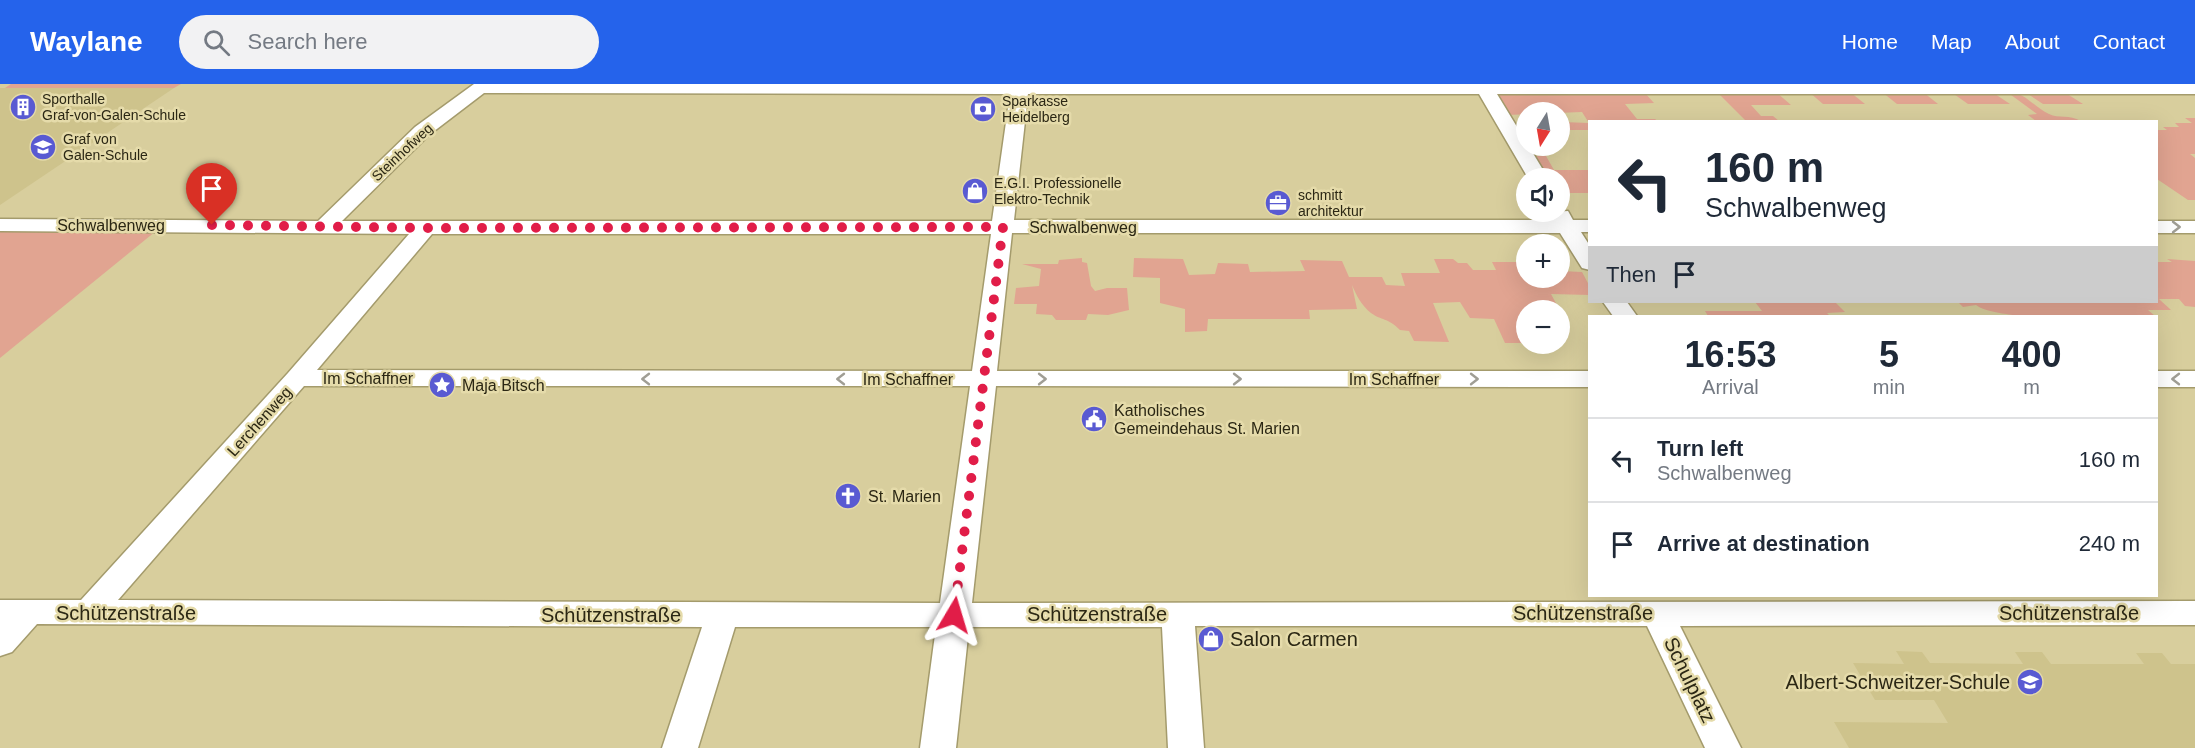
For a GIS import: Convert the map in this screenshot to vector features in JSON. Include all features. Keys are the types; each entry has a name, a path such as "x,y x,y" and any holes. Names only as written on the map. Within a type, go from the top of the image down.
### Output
{"street":[{"path":"482,86 1940,86 2195,89"},
{"name":"Steinhofweg","path":"325,226 422,131 482,86"},
{"path":"938,748 1020,86"},
{"path":"1484,86 1532,168"},
{"name":"Schwalbenweg","path":"0,225 426,228 1003,227 1516,220"},
{"name":"Schwalbenweg","path":"1570,221 1588,226"},
{"path":"1564,222 1588,260"},
{"path":"2158,227 2195,227"},
{"name":"Lerchenweg","path":"90,611 297,378 426,228"},
{"name":"Im Schaffner","path":"297,378 1588,379"},
{"path":"2158,379 2195,379"},
{"name":"Schützenstraße","path":"14,613 90,611 722,615 1657,613 1806,604 2195,613"},
{"path":"0,644 14,613"},
{"name":"Schulplatz","path":"1657,613 1723,748"},
{"path":"1178,614 1186,748"},
{"path":"680,748 722,615"}],"shaded area":[{"path":"11,84 181,84 174,88 5,88"},
{"name":"Graf von Galen-Schule","path":"0,88 174,88 0,205"},
{"path":"1644,92 1654,103 1625,104 1637,119 1656,120 1588,121 1582,112 1570,112 1570,102 1516,102 1516,115 1507,115 1493,93"},
{"path":"1717,92 1776,92 1791,105 1751,105 1761,116 1773,116 1778,120 1745,120"},
{"path":"1809,92 1850,92 1865,104 1823,104"},
{"path":"1882,92 1923,92 1938,104 1897,104"},
{"path":"1951,92 1992,92 2010,104 1968,104"},
{"path":"2007,92 2019,94 2049,114 2078,120 2035,120 2028,115 2037,114"},
{"path":"2025,92 2064,92 2083,104 2043,104"},
{"path":"2185,118 2195,118 2195,154 2190,154 2195,158 2195,200 2188,200 2158,180 2158,130 2167,130 2163,127 2179,127 2175,123 2192,123"},
{"path":"1570,122 1588,123 1588,130 1570,130"},
{"path":"1535,156 1546,156 1553,168 1543,168"},
{"path":"1570,170 1588,170 1588,193 1570,193"},
{"path":"156,231 0,358 0,232"},
{"path":"1082,258 1082,262 1087,263 1091,286 1095,291 1107,288 1127,288 1129,310 1108,315 1088,314 1086,320 1056,320 1052,315 1036,314 1037,304 1014,304 1016,288 1039,286 1041,269 1022,264 1058,264 1059,260"},
{"path":"1134,258 1183,259 1189,275 1215,274 1218,263 1248,264 1250,272 1305,271 1300,260 1342,261 1349,277 1382,277 1386,285 1405,286 1401,273 1440,273 1434,259 1453,259 1458,263 1467,263 1473,270 1496,270 1492,262 1516,262 1516,288 1570,288 1570,271 1582,272 1588,283 1588,295 1551,294 1554,300 1516,300 1516,343 1505,343 1494,319 1470,318 1460,302 1433,303 1449,342 1414,341 1409,331 1400,330 1368,310 1352,285 1357,309 1309,310 1310,319 1208,319 1207,331 1185,332 1185,309 1160,303 1160,278 1133,277"},
{"path":"2167,259 2195,261 2195,307 2185,306 2179,299 2159,299 2171,310 2148,310 2154,315 2017,315 1989,311 1976,305 1963,307 1959,303 2158,303 2158,262 2172,262"},
{"path":"1756,303 1836,303 1845,312 1827,313 1829,315 1707,315 1705,311 1762,311"},
{"name":"Albert-Schweitzer-Schule","path":"1896,651 1922,652 1930,663 2023,664 2015,652 2042,652 2051,664 2144,664 2136,653 2162,653 2171,664 2195,664 2195,748 1849,748 1834,722 1948,723 1934,700 1875,700 1853,663 1904,664"}],"place":[{"name":"Sporthalle Graf-von-Galen-Schule","path":"23,107"},
{"name":"Sparkasse Heidelberg","path":"983,109"},
{"name":"Graf von Galen-Schule","path":"43,147"},
{"name":"E.G.I. Professionelle Elektro-Technik","path":"975,191"},
{"name":"schmitt architektur","path":"1278,203"},
{"name":"Maja Bitsch","path":"442,385"},
{"name":"Katholisches Gemeindehaus St. Marien","path":"1094,419"},
{"name":"St. Marien","path":"848,496"},
{"name":"Salon Carmen","path":"1211,639"},
{"name":"Albert-Schweitzer-Schule","path":"2030,682"}],"route":[{"path":"212,225 426,228 1003,227 954,615"}]}
